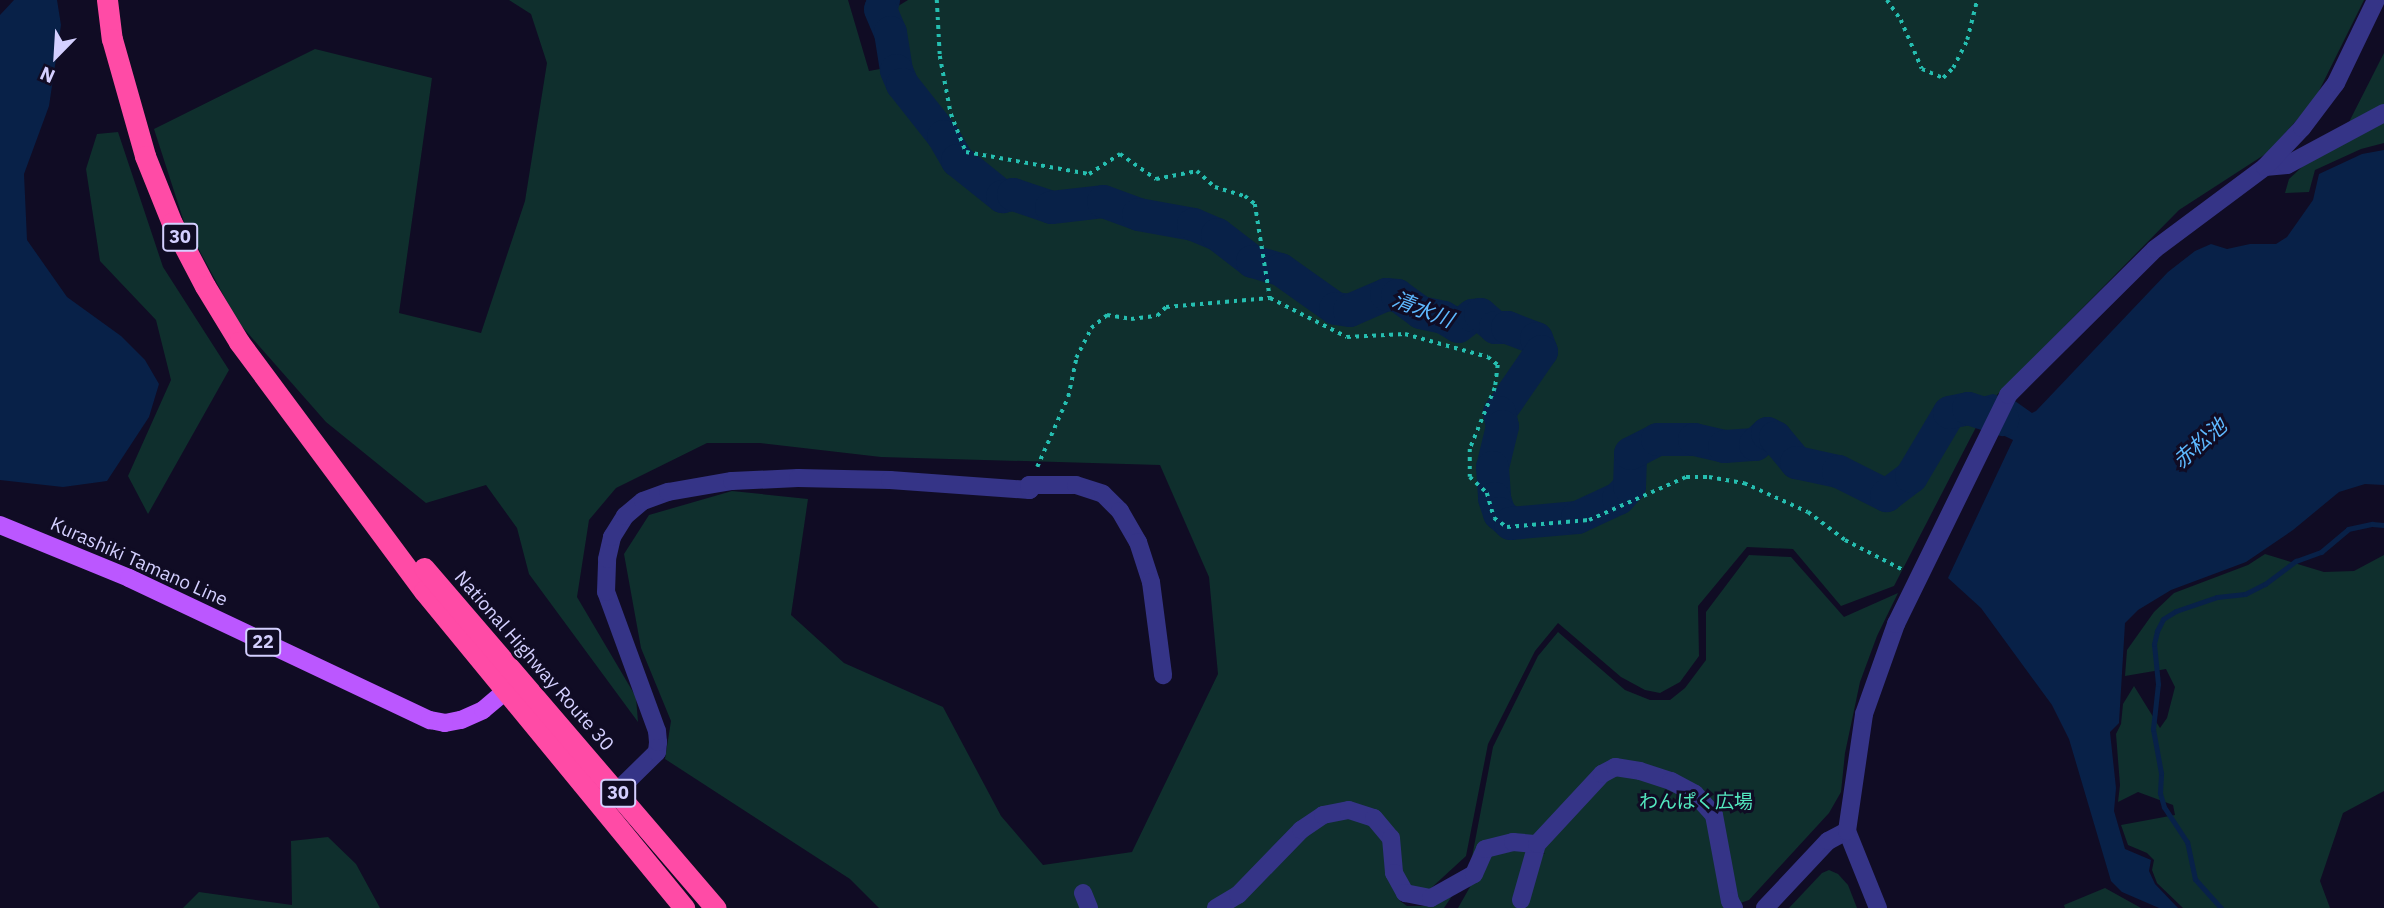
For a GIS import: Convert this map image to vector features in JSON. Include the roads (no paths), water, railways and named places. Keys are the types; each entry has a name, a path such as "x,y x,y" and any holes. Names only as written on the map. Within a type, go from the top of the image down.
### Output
{"highway":[{"name":"National Highway Route 30","path":"107,0 112,39 145,156 172,223 205,286 239,342 425,591 617,793 715,908"},
{"name":"National Highway Route 30","path":"513,685 599,807 684,908"}],"main road":[{"name":"Kurashiki Tamano Line","path":"0,525 129,578 421,717 445,723 461,720 483,709 513,685"}],"street":[{"path":"1878,908 1847,831 1856,752 1867,702 1890,637 2008,395 2155,250 2265,167 2320,106 2347,60 2376,0"},
{"path":"2265,167 2287,165 2384,113"},
{"path":"599,807 617,793 657,752 658,742 657,731 606,592 607,559 612,537 625,516 643,501 668,492 732,481 798,478 890,480 1030,490 1029,485 1076,485 1103,494 1120,511 1138,542 1151,582 1163,675"},
{"path":"1521,900 1537,844 1602,774 1615,767 1651,774 1695,794 1714,815 1730,901 1734,908"},
{"path":"1216,908 1238,895 1301,830 1323,815 1349,810 1374,818 1391,838 1394,873 1405,893 1416,897 1431,898 1474,874 1485,849 1513,842 1537,844"},
{"path":"1765,908 1828,841 1847,831"}],"water":[{"path":"14,0 57,0 61,25 49,106 24,174 27,240 67,297 121,336 145,360 159,384 149,417 107,481 63,487 0,480 0,15"},
{"name":"赤松池","path":"2384,150 2384,485 2365,484 2339,492 2293,530 2246,562 2171,590 2138,610 2125,623 2119,723 2110,732 2116,788 2114,811 2125,849 2151,860 2149,871 2155,884 2178,908 2159,908 2122,892 2111,881 2069,739 2052,705 1981,608 1948,578 2013,440 1961,415 1956,404 1993,394 2015,401 2032,413 2036,411 2168,272 2195,251 2211,244 2227,249 2250,244 2276,244 2287,237 2313,200 2319,174 2362,154"}],"waterway":[{"name":"清水川","path":"883,0 880,9 890,32 896,70 902,84 943,136 957,160 1002,196 1013,194 1051,207 1103,201 1138,214 1193,224 1217,234 1252,261 1280,269 1335,308 1349,310 1386,294 1397,295 1420,312 1443,317 1458,326 1472,315 1480,314 1495,327 1507,327 1536,338 1541,351 1499,412 1502,426 1492,467 1494,498 1499,513 1510,523 1577,517 1618,498 1629,486 1630,453 1657,439 1694,439 1724,446 1755,444 1767,433 1775,437 1796,462 1838,471 1886,495 1911,476 1949,412 1968,408 2002,419"},
{"path":"2221,908 2195,879 2187,842 2164,807 2160,793 2161,773 2153,729 2158,684 2154,644 2157,631 2163,619 2176,611 2217,597 2245,594 2265,584 2296,561 2321,552 2348,529 2372,524 2384,525"}],"park label":[{"name":"わんぱく広場","path":"1696,802"}]}
